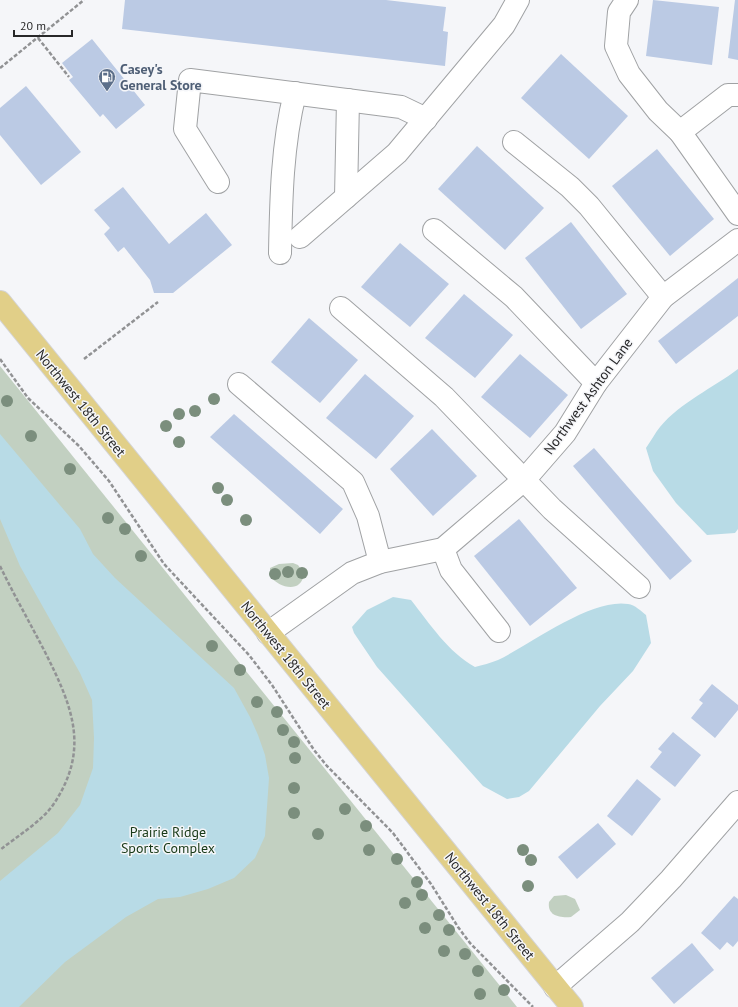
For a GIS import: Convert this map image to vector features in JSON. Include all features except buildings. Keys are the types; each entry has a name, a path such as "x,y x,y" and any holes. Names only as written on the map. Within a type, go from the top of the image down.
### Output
{"main road":[{"name":"Northwest 18th Street","path":"0,302 572,1007"}],"street":[{"path":"300,237 397,153 504,25 518,0"},
{"path":"627,0 619,12 616,46 629,74 658,111 680,132 738,214"},
{"path":"218,182 186,129 190,80 401,107 426,119"},
{"path":"280,253 281,197 290,112 295,93"},
{"path":"680,132 728,95 738,95"},
{"path":"346,197 348,100"},
{"path":"514,142 570,187 588,206 663,297"},
{"path":"434,230 514,297 596,383"},
{"name":"Northwest Ashton Lane","path":"268,633 352,573 380,562 443,549 525,479 565,433 596,383 663,297 738,240"},
{"path":"341,308 444,397 525,479 552,509 639,587"},
{"path":"239,384 353,482 368,516 380,562"},
{"path":"443,549 451,570 499,632"},
{"path":"555,987 630,922 671,880 738,802"}],"path":[{"path":"0,68 84,0"},
{"path":"38,38 69,77"},
{"path":"84,359 158,302"},
{"path":"0,359 28,398 79,446 109,481 164,564 249,655 272,685 314,750 327,766 393,833 431,884 470,943 533,1007"},
{"path":"0,566 62,685 72,712 75,736 70,768 66,782 52,806 27,830 0,850"}],"green space":[{"name":"Prairie Ridge Sports Complex","path":"0,366 517,1007 0,1007"},
{"path":"293,563 298,565 304,574 299,584 294,587 279,584 270,576 270,568 279,564"},
{"path":"566,895 575,899 580,910 571,917 555,915 550,910 549,902 554,896"}],"water":[{"path":"738,369 738,529 735,533 707,535 676,503 653,471 646,448 656,432 668,418 687,403"},
{"path":"0,434 80,529 93,554 115,578 234,688 258,735 265,755 269,778 265,836 255,858 234,878 208,889 180,897 158,899 126,917 65,962 19,1007 0,1007 0,881 58,833 80,805 93,768 94,738 92,700 80,673 20,566 0,519"},
{"path":"393,597 411,600 448,646 465,661 475,667 498,660 512,653 579,615 613,604 631,605 638,608 646,615 651,643 633,671 600,706 529,791 519,797 507,799 483,786 377,667 354,633 352,627 367,610"}],"place":[{"name":"Casey's General Store","path":"107,92"}]}
